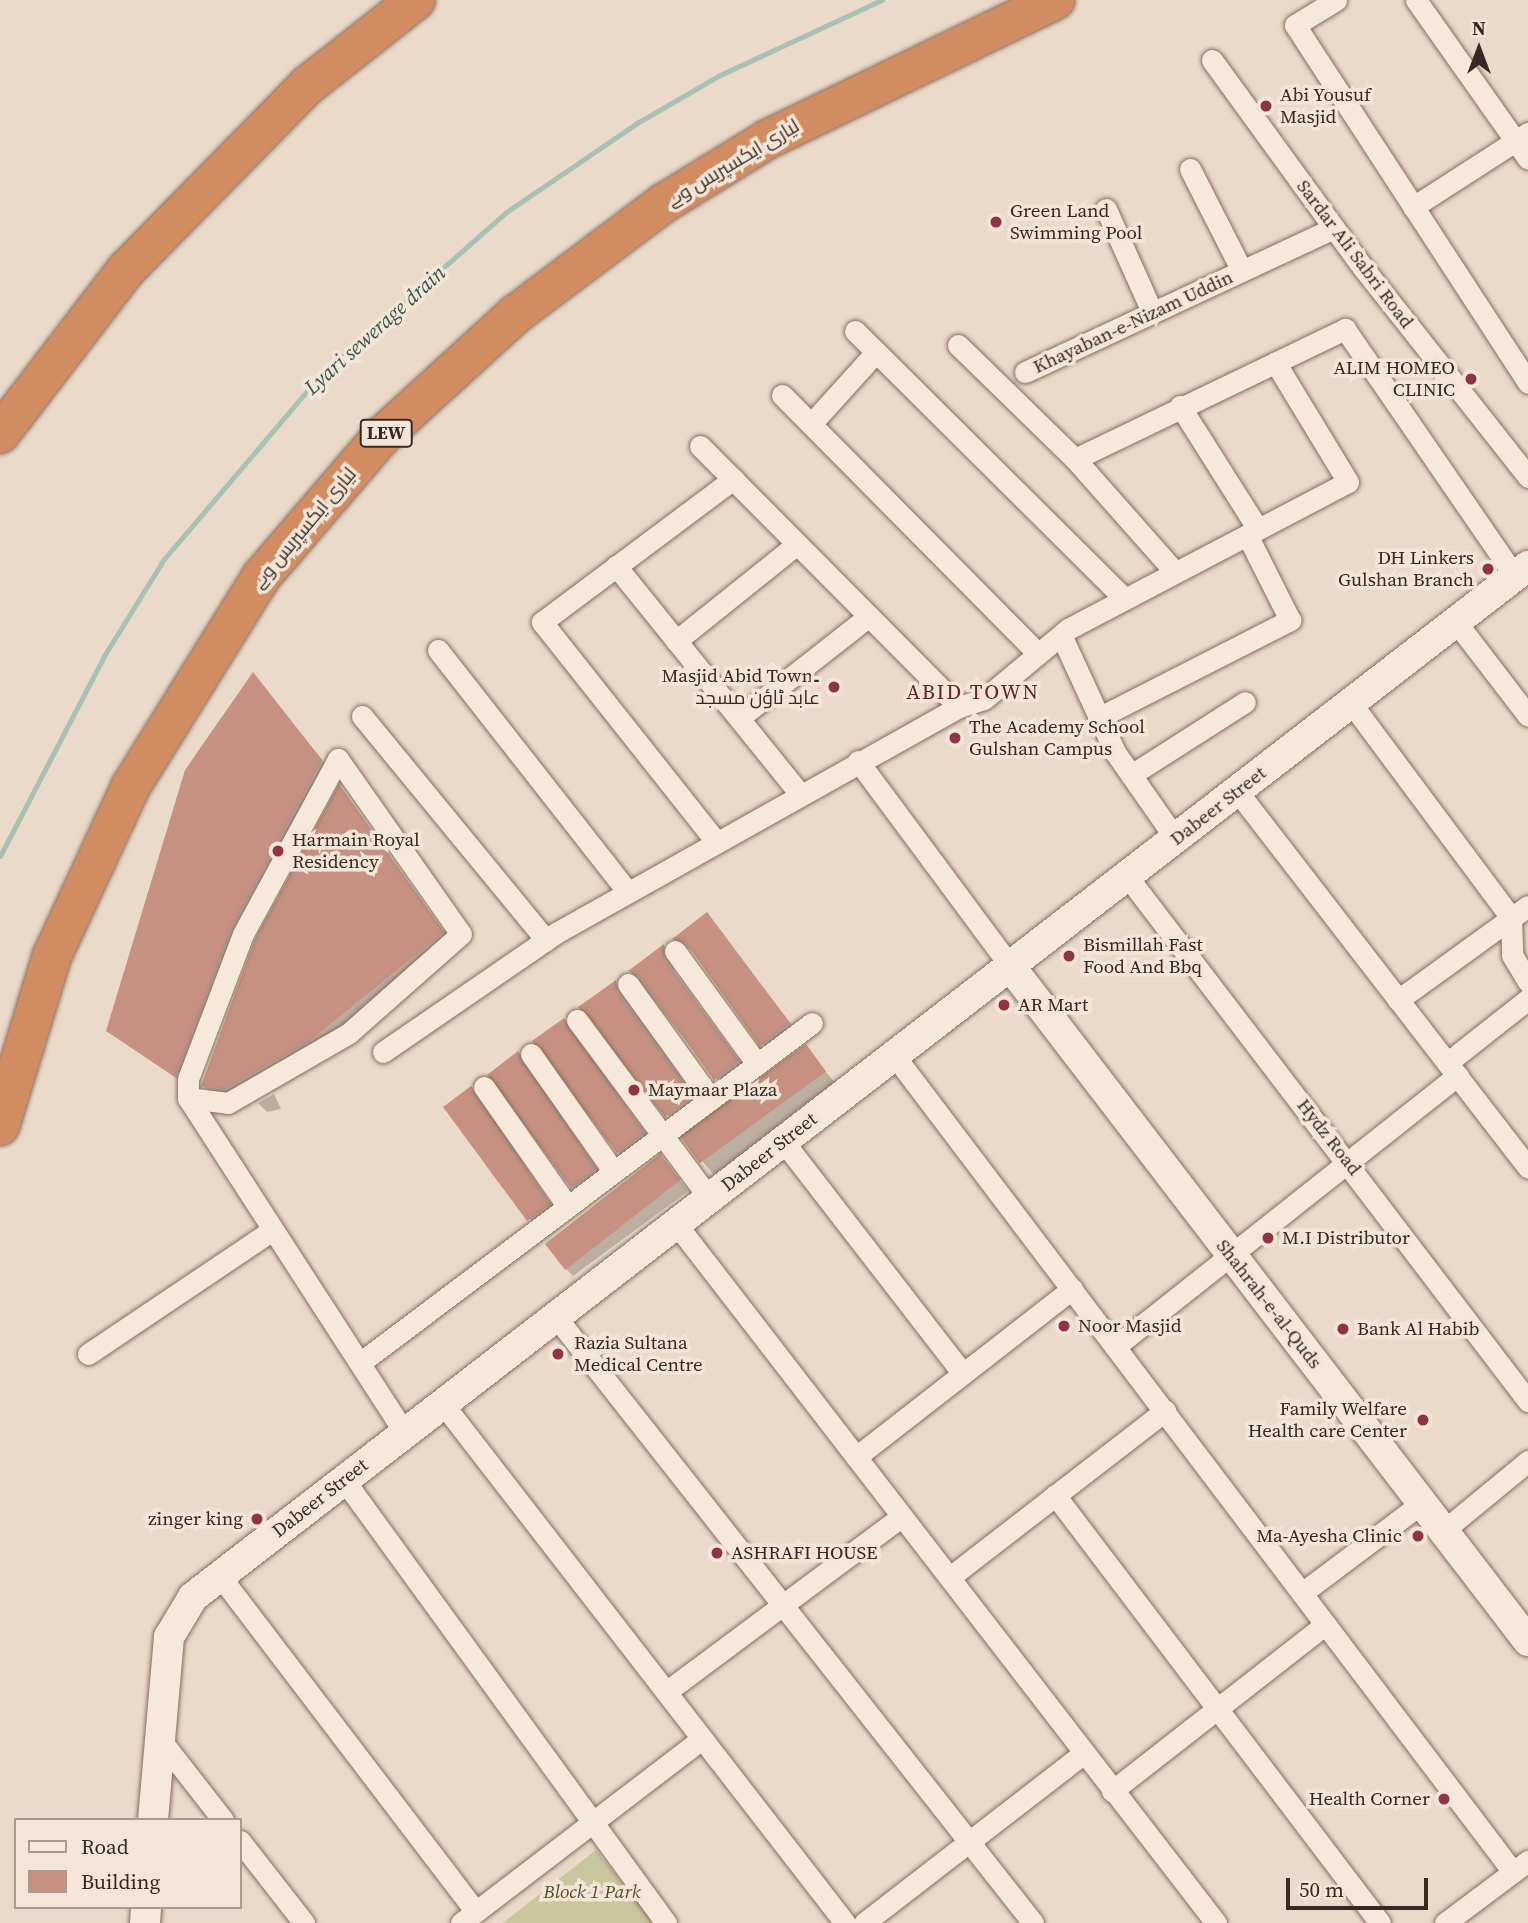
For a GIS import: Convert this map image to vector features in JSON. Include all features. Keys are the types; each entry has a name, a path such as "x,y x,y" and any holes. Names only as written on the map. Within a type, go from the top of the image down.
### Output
{"highway":[{"path":"0,434 126,270 308,85 415,0"},
{"name":"لیاری ایکسپریس وے","path":"0,1126 52,956 131,786 254,587 380,438 554,283 695,183 779,133 1055,0"}],"street":[{"path":"1336,0 1295,24 1528,383"},
{"path":"1416,0 1522,137 1528,159"},
{"name":"Sardar Ali Sabri Road","path":"1212,60 1334,228 1528,477"},
{"path":"1413,206 1522,137"},
{"name":"Khayaban-e-Nizam Uddin","path":"1190,169 1242,271"},
{"path":"1106,209 1152,312"},
{"name":"Khayaban-e-Nizam Uddin","path":"1025,372 1334,228"},
{"path":"1075,459 1180,406 1345,329 1522,571"},
{"path":"855,331 1125,599"},
{"path":"958,345 1075,459 1175,572"},
{"path":"811,424 876,352"},
{"path":"383,1052 546,940 715,839 959,707 984,699 1061,635 1348,482 1275,362"},
{"path":"782,395 1038,654"},
{"path":"1098,718 1290,620 1252,531 1180,406"},
{"path":"699,446 959,707"},
{"path":"715,839 542,622 733,479"},
{"path":"676,640 797,544"},
{"path":"616,566 799,793"},
{"name":"Dabeer Street","path":"153,1818 169,1637 193,1597 1522,571"},
{"path":"738,718 869,616"},
{"path":"1456,622 1528,716"},
{"path":"1061,635 1098,718 1131,775 1175,838"},
{"path":"438,650 627,891"},
{"path":"1131,775 1245,702"},
{"path":"1351,703 1520,912 1512,955 1528,982"},
{"path":"362,716 546,940"},
{"path":"188,1098 228,1103 349,1033 461,934 338,759 243,934 188,1079 188,1098 271,1231 361,1362 404,1432"},
{"path":"858,761 1010,966"},
{"path":"1237,791 1528,1168"},
{"name":"Hydz Road","path":"1126,876 1347,1160 1528,1401"},
{"path":"1398,1000 1520,912"},
{"path":"675,951 757,1064"},
{"name":"Shahrah-e-al-Quds","path":"1010,966 1528,1641"},
{"path":"628,984 711,1099"},
{"path":"1116,1346 1232,1256 1347,1160 1528,999"},
{"path":"578,1020 661,1137 710,1199"},
{"path":"361,1362 812,1023"},
{"path":"531,1054 614,1172"},
{"path":"894,1055 1326,1624 1520,1867 1446,1923"},
{"path":"484,1087 568,1207"},
{"path":"783,1141 963,1374"},
{"path":"677,1225 1216,1923"},
{"path":"88,1354 271,1231"},
{"path":"856,1457 1072,1289"},
{"path":"556,1317 1033,1923"},
{"path":"443,1404 845,1923"},
{"path":"950,1577 1165,1411"},
{"path":"1443,1531 1528,1461"},
{"path":"344,1480 666,1923"},
{"path":"1055,1495 1380,1923"},
{"path":"1302,1592 1422,1503"},
{"path":"666,1692 902,1516"},
{"path":"220,1576 468,1917 702,1739"},
{"path":"1112,1791 1326,1624"},
{"path":"159,1738 221,1818"},
{"path":"864,1923 1083,1754"},
{"path":"242,1844 304,1923"}],"green space":[{"name":"Block 1 Park","path":"596,1850 654,1923 503,1923"}],"building":[{"path":"253,672 322,760 231,929 175,1077 106,1031 185,770"},
{"path":"339,784 444,932 308,1042 225,1089 201,1086 255,939"},
{"path":"707,912 790,1023 760,1046 686,943 672,939"},
{"path":"664,944 664,959 739,1061 714,1080 639,976 628,971"},
{"path":"616,980 617,992 693,1096 665,1117 578,1007"},
{"path":"564,1018 644,1133 617,1153 532,1041"},
{"path":"806,1044 826,1072 700,1163 680,1136"},
{"path":"518,1051 596,1169 571,1188 487,1075"},
{"path":"471,1086 550,1204 527,1221 443,1107"},
{"path":"660,1154 680,1180 565,1270 545,1244"}],"waterway":[{"name":"Lyari sewerage drain","path":"0,856 104,656 164,559 318,378 505,213 637,123 718,76 882,0"}],"place":[{"name":"Abi Yousuf Masjid","path":"1266,106"},
{"name":"Green Land Swimming Pool","path":"996,222"},
{"name":"ALIM HOMEO CLINIC","path":"1471,379"},
{"name":"DH Linkers Gulshan Branch","path":"1488,569"},
{"name":"Masjid Abid Town۔ عابد ٹاؤن مسجد","path":"834,687"},
{"name":"The Academy School Gulshan Campus","path":"955,738"},
{"name":"Harmain Royal Residency","path":"278,851"},
{"name":"Bismillah Fast Food And Bbq","path":"1069,956"},
{"name":"AR Mart","path":"1004,1005"},
{"name":"Maymaar Plaza","path":"634,1090"},
{"name":"M.I Distributor","path":"1268,1238"},
{"name":"Noor Masjid","path":"1064,1326"},
{"name":"Bank Al Habib","path":"1343,1329"},
{"name":"Razia Sultana Medical Centre","path":"558,1354"},
{"name":"Family Welfare Health care Center","path":"1423,1420"},
{"name":"zinger king","path":"257,1519"},
{"name":"Ma-Ayesha Clinic","path":"1418,1536"},
{"name":"ASHRAFI HOUSE","path":"717,1553"},
{"name":"Health Corner","path":"1444,1799"}],"district":[{"name":"ABID TOWN","path":"973,692"}]}
